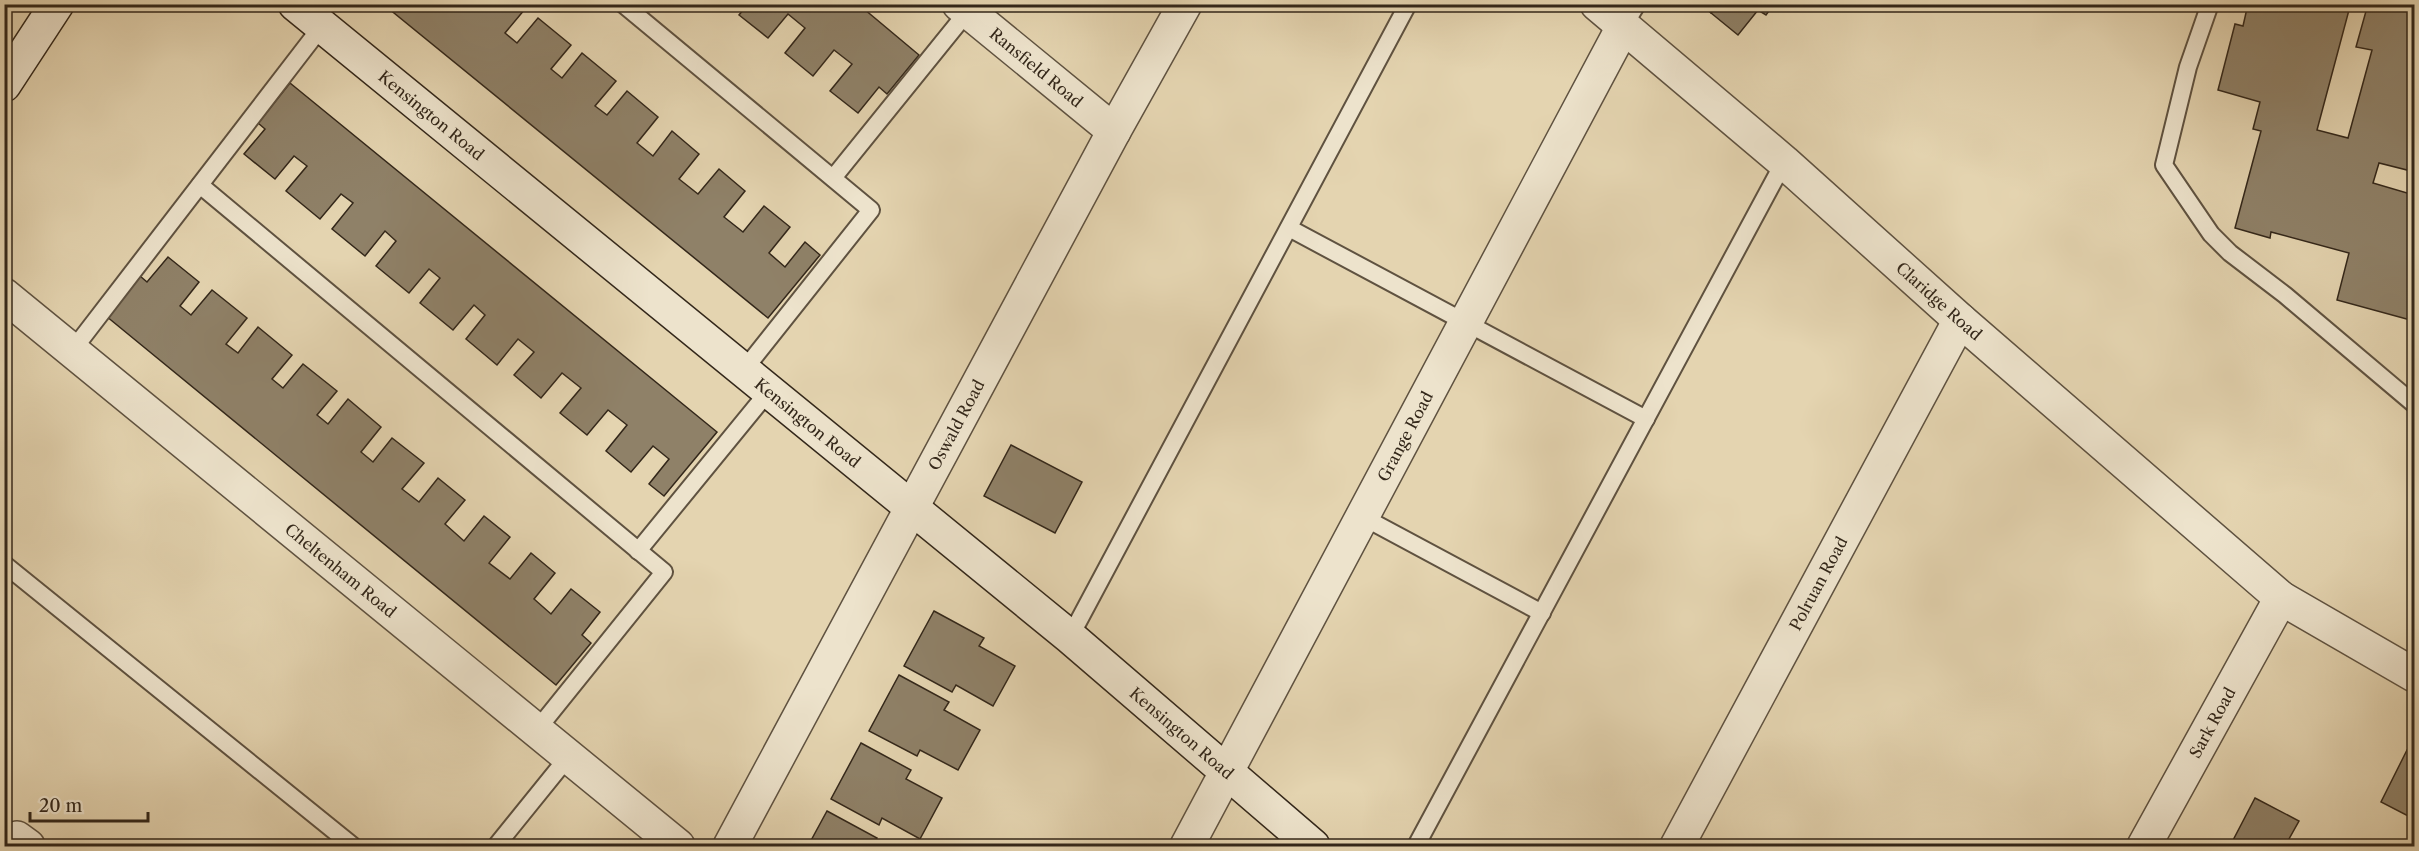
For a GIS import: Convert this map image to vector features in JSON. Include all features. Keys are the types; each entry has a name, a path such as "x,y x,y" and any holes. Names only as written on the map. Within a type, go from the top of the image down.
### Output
{"street":[{"path":"4,85 57,4"},
{"name":"Kensington Road","path":"295,4 1070,637 1313,846"},
{"name":"Oswald Road","path":"730,846 1114,131 1185,4"},
{"name":"Claridge Road","path":"1597,4 1630,16 1784,162 1960,320 2281,598 2415,675"},
{"name":"Ransfield Road","path":"964,8 1114,131"},
{"name":"Grange Road","path":"1187,846 1630,16"},
{"name":"Cheltenham Road","path":"4,295 678,846"},
{"name":"Polruan Road","path":"1677,846 1960,320"},
{"name":"Sark Road","path":"2144,846 2281,598"}],"lane":[{"path":"623,4 871,210 743,371"},
{"path":"1070,637 1408,4"},
{"path":"2210,4 2188,67 2164,165 2211,234 2230,253 2285,295 2415,404"},
{"path":"833,178 964,8"},
{"path":"72,351 322,26"},
{"path":"1416,846 1784,162"},
{"path":"200,185 664,572 536,730"},
{"path":"1289,228 1646,419"},
{"path":"638,551 768,392"},
{"path":"1363,517 1542,613"},
{"path":"4,564 353,846"},
{"path":"496,846 568,757"}],"building":[{"path":"383,4 468,4 472,8 474,4 520,4 525,9 505,33 517,43 538,18 571,45 551,69 562,78 582,53 616,81 595,106 607,115 627,91 658,117 637,143 653,156 672,131 699,154 679,179 698,194 719,169 745,191 724,217 743,232 764,206 790,227 769,253 785,267 805,242 820,255 768,318"},
{"path":"748,4 858,4 919,55 887,94 879,87 858,113 830,91 852,64 834,50 813,76 785,53 805,28 788,14 768,38 739,15"},
{"path":"1700,4 1718,4 1711,13"},
{"path":"1718,4 1774,4 1766,15 1758,10 1738,35 1711,13"},
{"path":"2248,4 2329,4 2349,10 2317,130 2348,138 2372,50 2356,47 2368,4 2414,4 2414,159 2411,171 2379,163 2373,183 2414,195 2412,250 2414,251 2414,321 2337,300 2349,253 2271,232 2270,238 2235,228 2261,131 2253,129 2260,102 2218,90 2235,24 2243,26"},
{"path":"290,83 717,432 664,496 649,484 669,459 653,446 631,472 606,451 627,425 608,410 587,435 560,413 581,388 562,373 541,398 514,375 534,352 518,339 497,365 466,339 485,315 474,305 453,330 420,303 440,278 429,269 409,293 376,266 396,241 385,231 365,256 332,229 353,203 341,194 320,219 286,191 307,166 294,156 275,179 244,154 265,129 258,123"},
{"path":"168,257 199,282 180,306 191,315 212,290 247,318 226,344 238,353 258,327 292,355 272,379 283,388 303,364 337,391 317,415 328,424 348,399 381,427 361,452 373,462 392,438 424,463 402,489 419,502 438,478 465,500 445,524 464,541 484,516 510,537 489,563 510,579 531,553 555,573 534,599 551,614 571,589 600,612 582,635 591,643 556,685 106,316 140,276 147,282"},
{"path":"1011,445 1082,482 1055,533 984,496"},
{"path":"934,611 984,638 979,646 1015,666 993,706 956,685 952,692 904,666"},
{"path":"899,675 949,702 944,710 980,730 958,770 920,750 917,756 869,731"},
{"path":"861,743 911,770 906,779 942,798 920,839 882,818 879,825 831,799"},
{"path":"2407,750 2414,754 2414,819 2381,802"},
{"path":"2255,798 2299,821 2285,846 2230,846"},
{"path":"827,811 877,838 872,846 808,846"}]}
